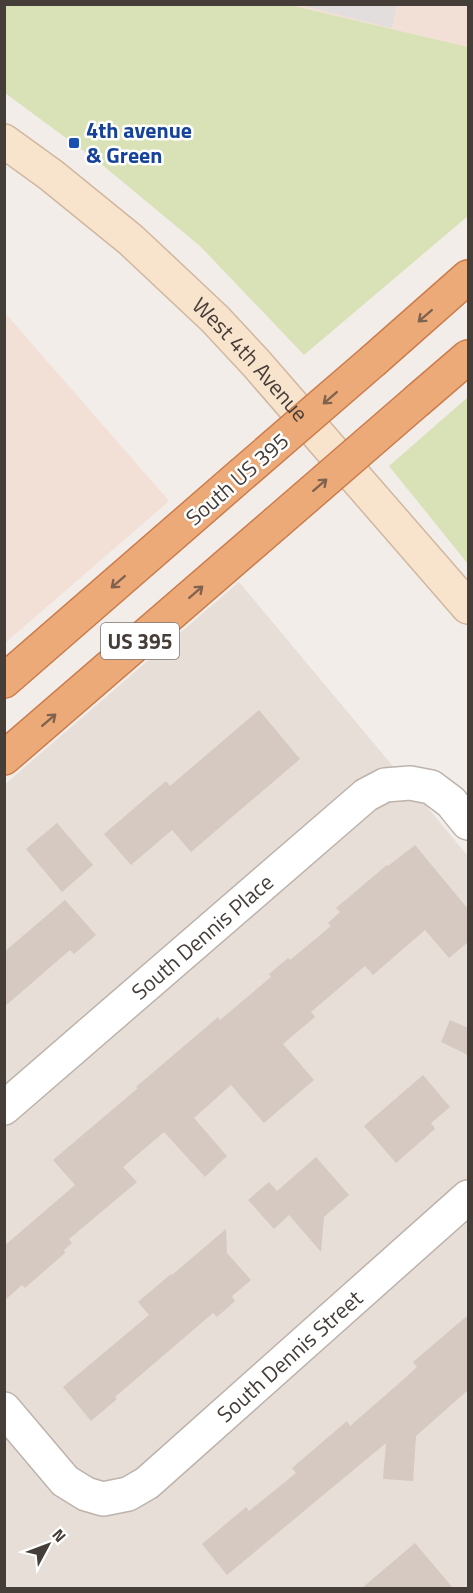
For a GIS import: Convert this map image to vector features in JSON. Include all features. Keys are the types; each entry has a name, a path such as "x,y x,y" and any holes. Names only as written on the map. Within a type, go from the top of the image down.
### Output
{"highway":[{"name":"South US 395","path":"4,681 468,277"},
{"name":"US 395","path":"4,758 468,357"}],"street":[{"name":"West 4th Avenue","path":"4,141 51,175 131,240 215,319 468,607"},
{"name":"South Dennis Place","path":"4,1108 366,795 385,785 410,783 431,787 451,802 468,824"},
{"name":"South Dennis Street","path":"4,1409 65,1481 86,1494 103,1499 128,1494 147,1483 468,1197"}],"shaded area":[{"path":"397,4 392,28 300,5"},
{"path":"290,5 468,5 468,47"},
{"path":"5,313 169,501 4,643"},
{"path":"239,582 468,856 468,1588 5,1588 4,785"}],"green space":[{"path":"5,4 290,5 468,47 468,216 304,355 200,246 100,163 5,93"},
{"path":"468,397 468,564 389,466"}],"building":[{"path":"259,710 300,759 191,852 172,830 131,865 104,834 166,781 170,786"},
{"path":"57,823 93,865 62,892 26,849"},
{"path":"415,845 468,909 468,942 449,958 425,930 373,975 365,966 311,1012 315,1017 283,1044 314,1080 264,1123 231,1085 194,1118 227,1156 205,1177 164,1132 123,1167 137,1182 69,1239 72,1243 64,1250 65,1253 25,1288 22,1285 4,1301 4,1246 75,1185 53,1160 218,1017 220,1020 271,977 269,974 288,958 290,960 331,926 328,923 340,912 336,908 387,865"},
{"path":"65,900 96,935 74,954 70,950 4,1007 4,952"},
{"path":"450,1020 468,1028 468,1055 441,1042"},
{"path":"423,1075 450,1107 431,1123 435,1129 396,1163 364,1126"},
{"path":"316,1157 349,1195 324,1217 321,1252 289,1215 274,1229 248,1200 269,1182 277,1191"},
{"path":"226,1229 227,1253 251,1280 232,1296 235,1301 217,1317 213,1313 115,1397 117,1399 91,1421 63,1387 149,1315 138,1302"},
{"path":"468,1315 468,1390 416,1436 413,1481 383,1479 386,1443 227,1575 202,1544 246,1507 249,1511 296,1473 292,1468 347,1421 350,1426 417,1367 413,1362"},
{"path":"415,1543 453,1588 362,1588"}],"place":[{"name":"4th avenue & Green","path":"74,143"}]}
